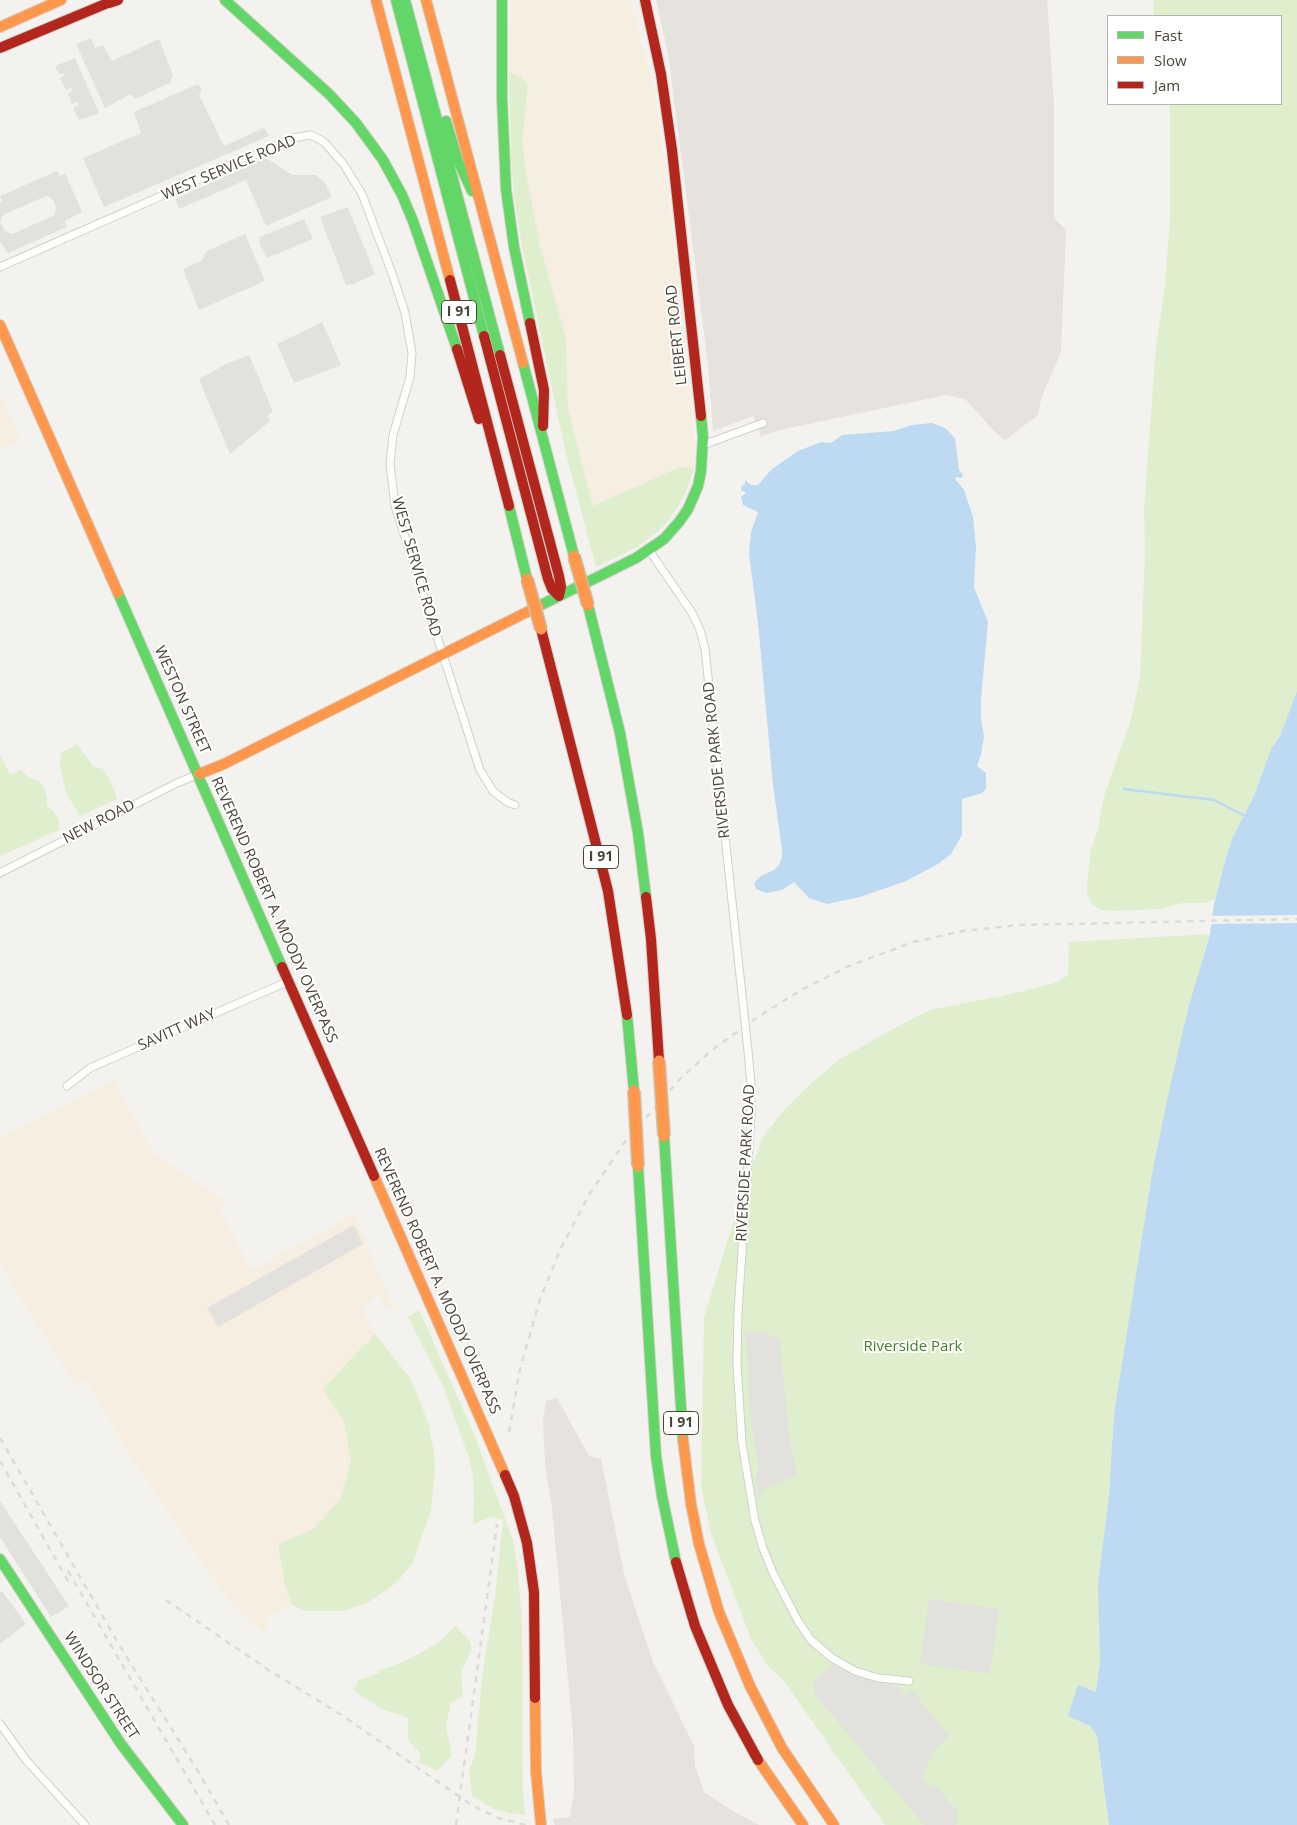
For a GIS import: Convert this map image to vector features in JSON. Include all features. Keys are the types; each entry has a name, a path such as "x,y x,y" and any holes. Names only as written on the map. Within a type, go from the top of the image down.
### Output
{"main road":[{"path":"0,27 61,0"},
{"path":"216,0 238,12"},
{"path":"225,0 329,94 356,123 383,160 402,195 413,221 445,313 477,415 492,443"},
{"name":"I 91","path":"376,0 608,891 626,1003 634,1091 655,1446 672,1548 695,1626 716,1680 744,1738 780,1794 803,1825"},
{"path":"396,0 548,579 552,589 559,596"},
{"path":"405,0 560,576 561,587 559,596"},
{"path":"410,0 458,161 467,182 482,208"},
{"name":"I 91","path":"426,0 588,606 620,733 638,833 650,931 683,1447 699,1544 719,1612 750,1686 787,1755 834,1825"},
{"path":"502,0 502,98 506,189 514,247 544,390 545,404 542,433"},
{"name":"LEIBERT ROAD","path":"559,596 649,550 664,539 674,528 692,501 702,471 703,445 670,134 661,74 645,0"},
{"path":"0,48 114,1"},
{"name":"WESTON STREET","path":"0,325 198,774 224,764 559,596"},
{"name":"REVEREND ROBERT A. MOODY OVERPASS","path":"198,774 500,1460 519,1512 527,1543 534,1592 538,1799 541,1825"},
{"name":"WINDSOR STREET","path":"0,1559 121,1744 182,1825"},
{"path":"780,1794 793,1825"}],"street":[{"name":"WEST SERVICE ROAD","path":"0,267 293,138 310,135 325,143 344,166 362,194 405,313 412,352 410,377 393,434 390,464 395,506 480,770 493,791 507,802 515,804"},
{"path":"703,445 763,423"},
{"name":"RIVERSIDE PARK ROAD","path":"649,550 692,613 700,630 705,649 751,1084 751,1116 738,1312 737,1371 745,1464 757,1528 762,1548 773,1573 798,1621 811,1640 832,1658 857,1672 878,1678 909,1681"},
{"name":"NEW ROAD","path":"0,873 177,782 198,774"},
{"name":"SAVITT WAY","path":"68,1086 90,1068 289,981"},
{"path":"0,1724 26,1760 85,1825"}],"shaded area":[{"path":"511,0 630,0 656,97 679,282 695,447 694,468 680,467 593,507 568,409 566,338 540,246 527,179 522,141 528,85 521,77 509,72"},
{"path":"656,0 1047,0 1054,104 1054,218 1066,230 1061,352 1042,396 1037,416 1005,440 996,433 965,399 946,395 780,430 761,436 753,416 713,431 708,364 668,53"},
{"path":"91,38 95,48 103,45 112,61 159,39 173,75 170,83 135,99 131,94 105,108 76,44"},
{"path":"75,58 99,113 79,120 73,108 79,105 77,102 72,104 68,94 72,91 72,88 66,90 60,78 65,75 64,73 59,74 55,66"},
{"path":"198,84 202,89 199,95 224,146 264,128 269,136 104,207 83,158 141,133 134,112"},
{"path":"266,158 292,175 316,175 325,183 332,197 266,226 246,180 179,209 175,199"},
{"path":"57,171 60,176 65,173 82,212 65,221 67,227 8,253 0,242 0,222 0,203 2,202 0,196","holes":["48,196 53,200 56,207 55,215 12,234 5,231 0,222 3,215"]},
{"path":"348,207 375,274 354,284 346,285 320,217"},
{"path":"304,219 313,239 267,258 259,242 260,237"},
{"path":"245,234 265,281 199,310 183,269 201,261 207,251"},
{"path":"322,322 341,365 294,383 277,344"},
{"path":"249,355 273,411 268,416 270,421 230,454 199,379 226,364"},
{"path":"0,393 20,440 0,448"},
{"path":"114,1080 154,1154 227,1202 219,1207 252,1271 355,1213 396,1313 390,1306 384,1307 379,1293 362,1307 374,1333 411,1379 433,1452 435,1468 431,1510 413,1562 399,1580 367,1603 343,1611 306,1611 292,1605 264,1617 268,1626 263,1632 247,1618 229,1600 186,1538 130,1455 86,1380 76,1387 0,1264 0,1137"},
{"path":"354,1225 363,1244 218,1327 207,1308"},
{"path":"762,1332 780,1339 789,1434 797,1475 764,1489 758,1501 755,1478 759,1468 750,1416 746,1333"},
{"path":"557,1398 589,1456 601,1459 624,1574 653,1662 694,1746 695,1766 704,1792 731,1810 759,1825 555,1825 553,1819 570,1817 574,1792 573,1732 552,1508 545,1463 543,1421 546,1401"},
{"path":"0,1501 69,1606 51,1617 0,1537"},
{"path":"2,1591 26,1624 0,1644 0,1592"},
{"path":"929,1599 999,1609 990,1674 920,1664"},
{"path":"833,1665 855,1676 900,1687 906,1695 912,1690 949,1736 934,1750 922,1776 927,1785 934,1784 959,1813 956,1825 924,1825 817,1697 814,1690 814,1681"}],"green space":[{"path":"1154,0 1297,0 1297,691 1280,736 1271,749 1254,796 1233,837 1215,899 1205,903 1182,903 1160,909 1113,911 1101,910 1092,904 1087,894 1087,883 1091,850 1098,829 1104,796 1130,722 1140,679 1145,553 1144,509 1156,346 1165,287 1170,218 1170,105 1282,105 1282,15 1153,15"},
{"path":"509,72 521,77 528,85 522,141 527,179 540,246 566,338 568,409 593,506 680,467 694,468 684,497 666,524 639,546 596,567 565,450 521,241 511,161"},
{"path":"77,744 93,766 103,769 111,782 117,799 80,816 66,793 60,765 61,753"},
{"path":"0,755 10,775 21,770 29,778 39,781 43,786 47,805 59,821 59,830 0,856"},
{"name":"Riverside Park","path":"1210,934 1203,956 1099,1615 1100,1662 1096,1692 1068,1716 1090,1726 1097,1736 1109,1825 885,1825 784,1681 768,1666 751,1639 711,1533 701,1486 704,1317 740,1201 762,1139 782,1112 809,1085 840,1059 902,1024 930,1010 1016,993 1058,982 1068,975 1069,942"},
{"path":"419,1310 474,1434 513,1540 518,1570 522,1625 523,1792 525,1815 494,1809 472,1796 469,1770 475,1756 482,1677 495,1597 503,1520 491,1517 473,1524 473,1475 469,1458 443,1386 408,1317"},
{"path":"374,1333 411,1379 428,1422 435,1468 431,1510 413,1562 391,1587 367,1603 343,1611 306,1611 292,1605 285,1584 278,1544 315,1528 341,1498 351,1460 344,1421 323,1389 365,1344 368,1344"},
{"path":"455,1626 470,1641 472,1650 461,1672 463,1696 451,1703 446,1726 452,1755 437,1771 418,1762 421,1754 408,1740 408,1718 380,1708 353,1690 359,1680 417,1655 440,1641"}],"water":[{"path":"932,423 945,428 955,438 959,470 963,475 961,478 956,477 955,479 964,490 973,517 976,547 974,587 988,622 981,699 981,719 984,736 977,766 986,773 986,789 982,793 962,799 962,835 951,854 938,864 906,881 860,897 827,904 809,898 794,882 782,890 766,893 756,889 754,883 761,876 774,870 779,865 782,850 773,785 758,623 749,554 751,532 758,512 743,505 741,497 746,493 741,490 741,487 745,484 745,480 751,485 758,485 772,469 798,451 821,442 831,443 842,435 894,431 912,425"},
{"path":"1297,691 1297,1825 1109,1825 1097,1736 1090,1726 1068,1716 1078,1685 1096,1692 1100,1662 1098,1583 1109,1497 1114,1414 1152,1174 1188,1009 1210,934 1214,904 1226,857 1233,837 1254,796 1271,749 1280,736"}],"pier":[{"path":"1297,915 1297,923 1209,924 1210,916"}],"waterway":[{"path":"1124,789 1214,800 1245,816"}],"railway":[{"path":"509,1432 520,1369 540,1299 561,1248 589,1195 624,1143 679,1080 712,1050 756,1018 803,989 849,966 913,942 963,931 1019,925 1297,919"},
{"path":"0,1438 121,1648 196,1768 229,1825"},
{"path":"0,1461 68,1581"},
{"path":"456,1825 497,1524"},
{"path":"68,1571 215,1825"},
{"path":"166,1600 270,1671 340,1714 473,1806 498,1818 526,1825"}],"traffic: fast":[{"path":"225,0 329,94 356,123 383,160 402,195 413,221 457,349"},
{"path":"396,0 484,336"},
{"path":"405,0 500,355"},
{"path":"502,0 502,98 506,189 514,247 530,323"},
{"path":"446,121 458,161 472,191"},
{"path":"523,363 574,556"},
{"path":"539,606 636,558 664,539 679,522 688,509 698,486 703,437 701,416"},
{"path":"509,506 527,579"},
{"path":"118,593 282,967"},
{"path":"588,605 620,733 638,833 646,897"},
{"path":"627,1015 634,1091"},
{"path":"664,1136 683,1440"},
{"path":"638,1166 656,1456 662,1496 676,1562"},
{"path":"0,1559 121,1744 183,1825"}],"traffic: slow":[{"path":"0,27 61,0"},
{"path":"376,0 450,280"},
{"path":"426,0 523,363"},
{"path":"0,325 118,593"},
{"path":"574,556 588,605"},
{"path":"527,579 541,629"},
{"path":"199,774 224,764 539,606"},
{"path":"659,1061 664,1136"},
{"path":"634,1091 638,1166"},
{"path":"374,1176 505,1475"},
{"path":"683,1440 691,1504 699,1544 719,1612 750,1686 782,1748 834,1825"},
{"path":"535,1698 536,1772 541,1825"},
{"path":"758,1760 803,1825"}],"traffic: jam":[{"path":"0,48 115,0"},
{"path":"109,3 118,0"},
{"path":"645,0 661,74 672,150 701,416"},
{"path":"450,280 509,506"},
{"path":"530,323 544,390 543,426"},
{"path":"484,336 548,579 552,589 559,596"},
{"path":"457,349 479,419"},
{"path":"500,355 559,576 561,587 559,596"},
{"path":"541,629 608,891 627,1015"},
{"path":"646,897 651,939 659,1061"},
{"path":"282,967 374,1176"},
{"path":"505,1475 514,1496 527,1543 534,1592 535,1698"},
{"path":"676,1562 695,1626 728,1705 758,1760"}]}
